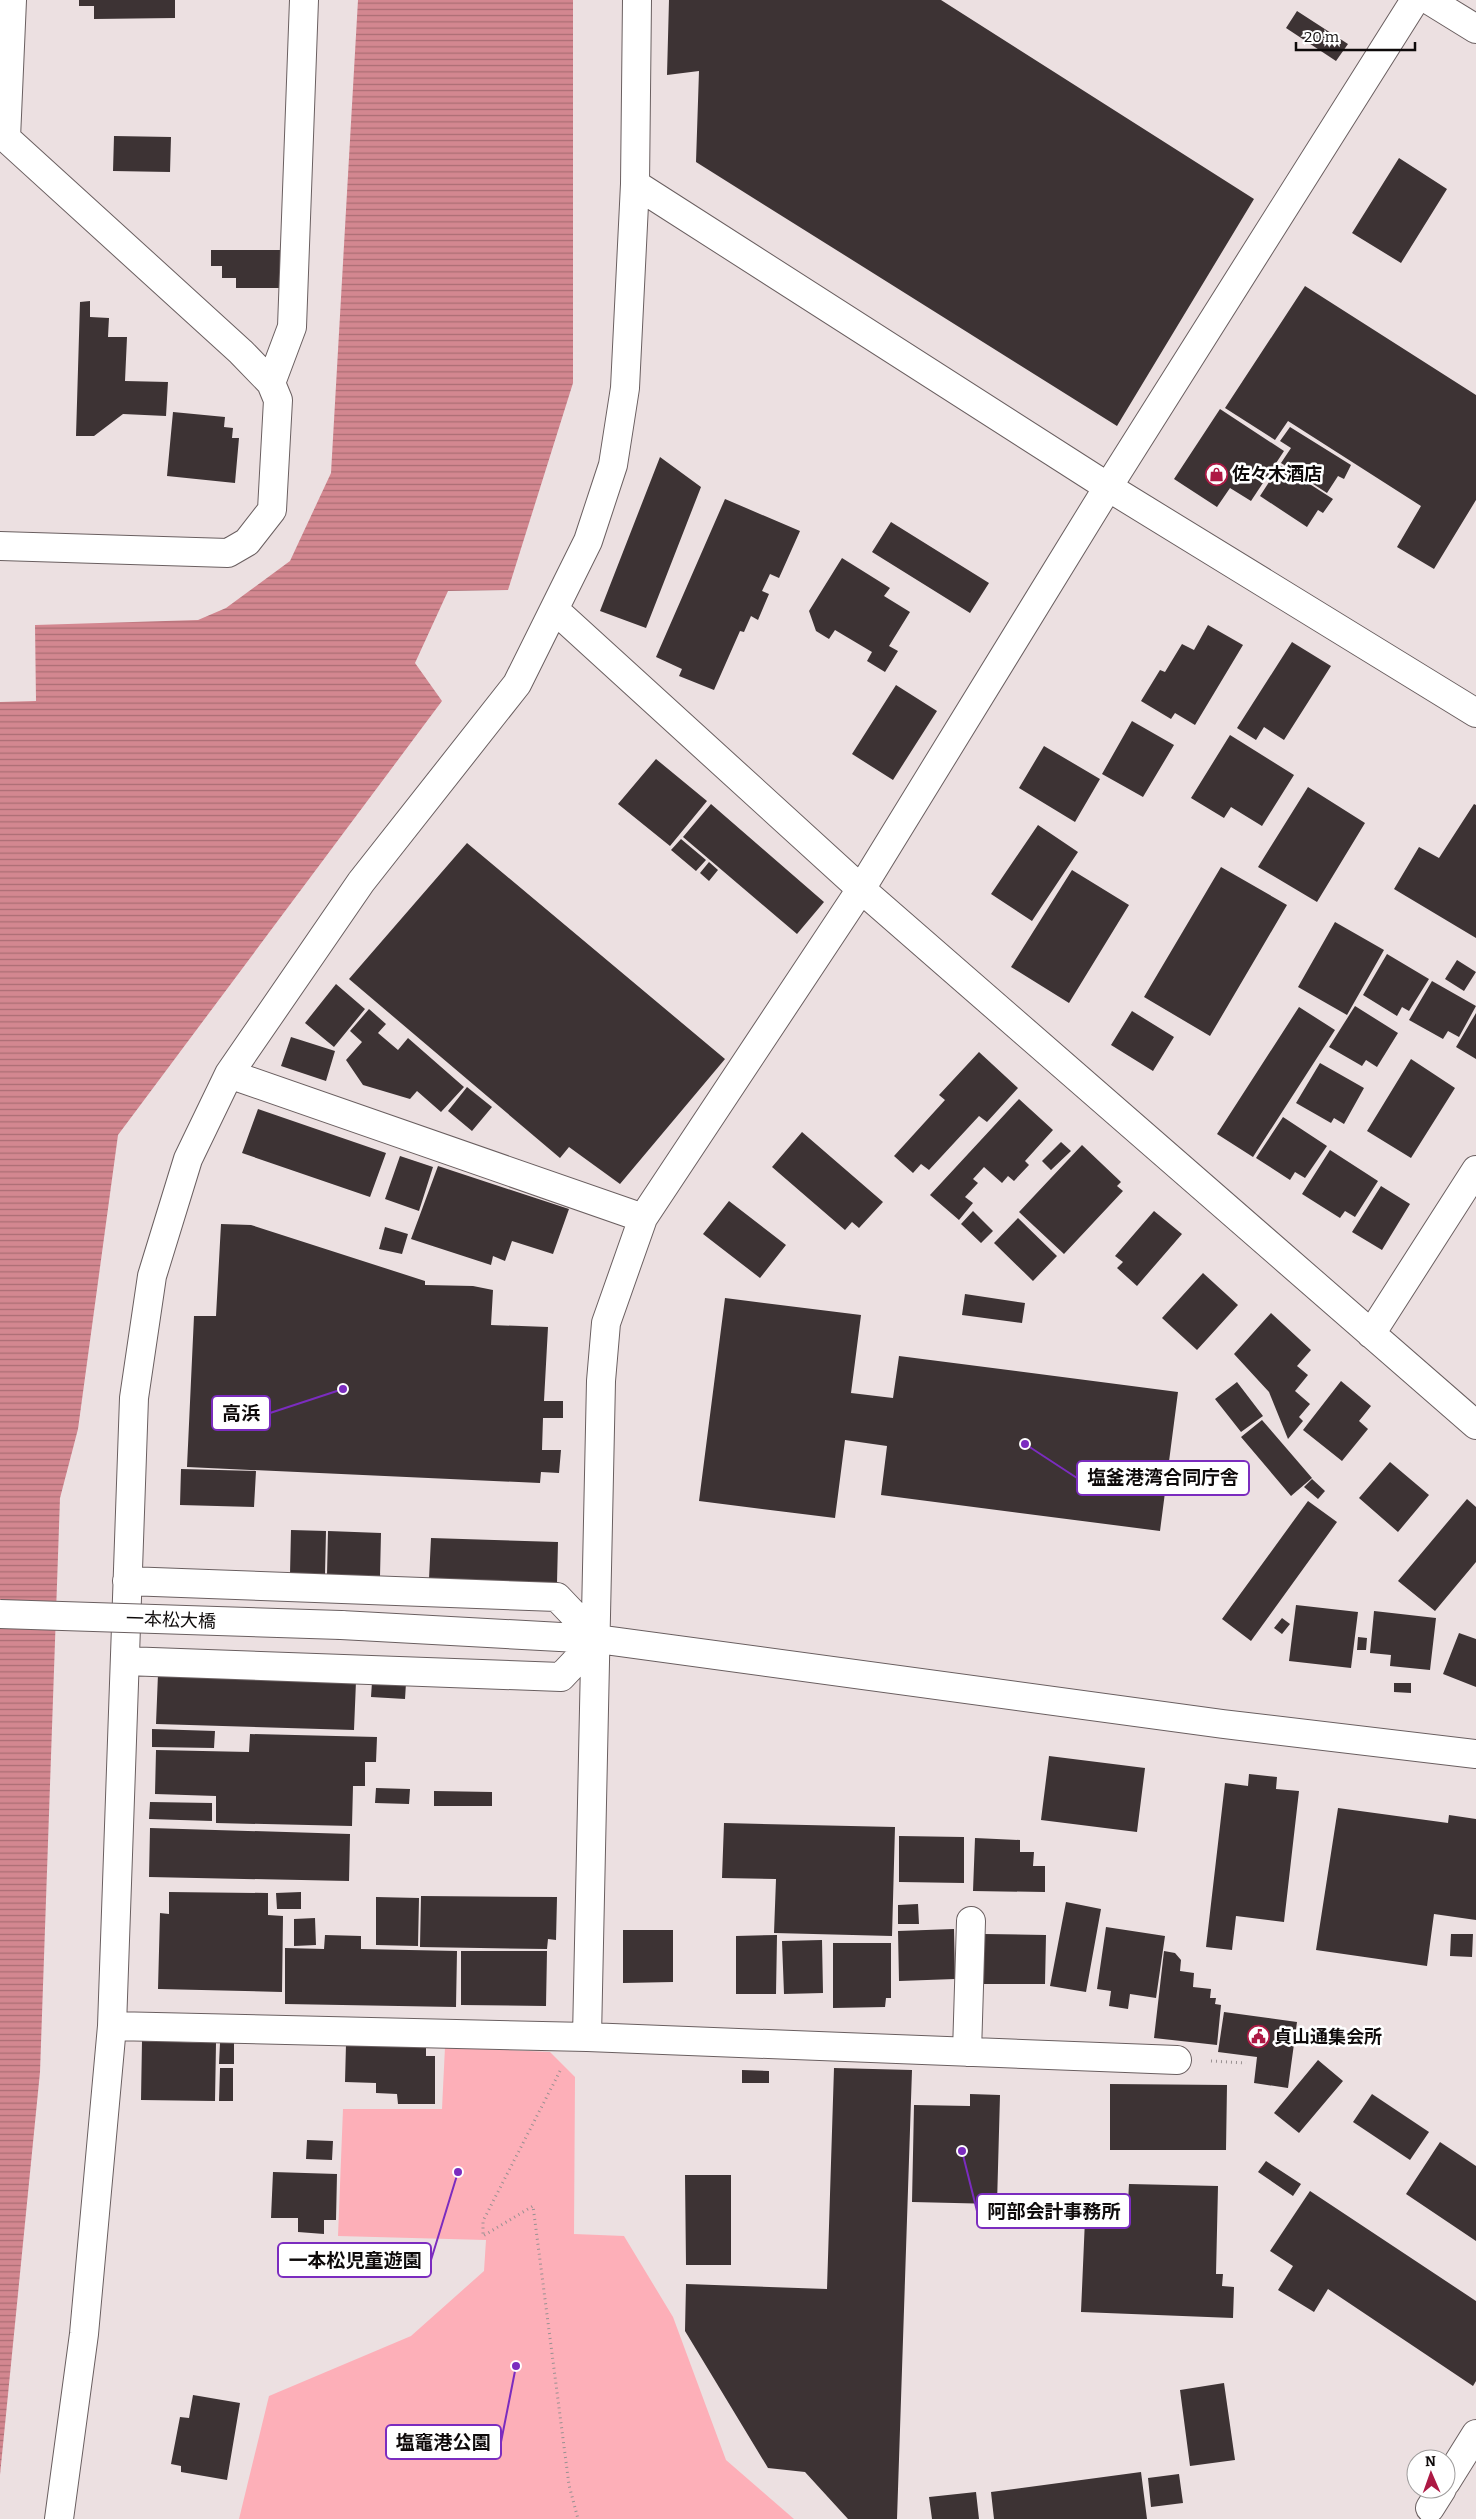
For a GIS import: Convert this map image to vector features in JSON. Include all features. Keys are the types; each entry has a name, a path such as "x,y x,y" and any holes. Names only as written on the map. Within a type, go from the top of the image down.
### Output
{"street":[{"path":"0,546 228,553 247,542 272,510 278,400 271,383 3,137 12,0"},
{"path":"271,383 292,327 304,0"},
{"path":"59,2519 84,2334 112,2026 134,1398 152,1276 188,1159 229,1074 361,882 517,684 588,541 614,465 625,388 635,184 637,0"},
{"path":"576,2036 597,1639 601,1381 606,1323 643,1218 861,889 1108,487 1415,0"},
{"path":"1429,0 1476,29"},
{"path":"635,184 1108,487 1476,714"},
{"path":"555,610 861,889 1476,1425"},
{"path":"229,1074 643,1218"},
{"path":"1371,1334 1476,1170"},
{"path":"128,1581 557,1597 597,1639"},
{"name":"一本松大橋","path":"0,1614 341,1625 597,1639 1213,1722 1476,1754"},
{"path":"124,1661 561,1677 597,1639"},
{"path":"967,2052 971,1921"},
{"path":"112,2026 576,2036 1178,2060"},
{"path":"1456,2466 1476,2434"}],"path":[{"path":"576,2036 483,2221 483,2236 533,2206 568,2475 578,2519"},
{"path":"1215,2061 1246,2063"}],"shaded area":[{"path":"358,0 573,0 573,383 508,590 448,591 415,663 442,701 118,1135 78,1429 60,1498 40,2072 0,2475 0,702 36,701 35,625 198,620 226,608 290,561 331,473"},
{"path":"445,2047 550,2052 575,2077 574,2234 624,2236 673,2317 726,2460 794,2519 239,2519 269,2396 411,2336 484,2271 486,2240 338,2236 343,2109 442,2109"}],"building":[{"path":"79,0 175,0 175,18 94,19 94,6 79,6"},
{"path":"669,0 941,0 1254,199 1117,426 696,162 699,71 667,75"},
{"path":"1297,11 1348,44 1336,61 1286,28"},
{"path":"114,136 171,137 170,172 113,171"},
{"path":"1399,158 1447,189 1401,263 1352,233"},
{"path":"211,250 280,250 280,288 236,288 236,278 222,278 222,266 211,266"},
{"path":"1305,286 1476,395 1476,500 1434,569 1397,547 1421,506 1288,421 1275,440 1225,408"},
{"path":"90,301 90,317 109,318 108,337 127,337 125,381 168,382 166,416 123,414 94,436 76,436 80,302"},
{"path":"1220,409 1284,451 1251,501 1230,488 1217,507 1174,479"},
{"path":"173,412 225,417 224,427 233,428 232,438 239,438 235,483 167,476"},
{"path":"1290,427 1351,465 1344,479 1338,476 1327,493 1281,463 1291,448 1280,441"},
{"path":"660,457 701,487 646,628 600,611"},
{"path":"1280,465 1333,499 1323,513 1318,510 1307,527 1260,496"},
{"path":"725,499 800,531 779,578 770,574 762,591 769,594 758,620 751,616 744,632 740,631 714,690 679,676 682,669 656,657"},
{"path":"891,522 989,583 970,613 872,552"},
{"path":"842,558 890,588 884,596 910,612 889,646 898,651 885,672 867,661 872,652 835,630 829,639 816,631 809,611"},
{"path":"1208,625 1243,645 1195,725 1175,713 1171,719 1141,701 1160,670 1165,672 1182,644 1194,650"},
{"path":"1292,642 1331,666 1284,740 1264,727 1256,740 1237,728"},
{"path":"896,685 937,711 893,780 852,754"},
{"path":"1132,721 1174,745 1143,797 1102,774"},
{"path":"1230,735 1294,775 1262,826 1231,807 1224,818 1191,798"},
{"path":"1044,746 1100,779 1075,822 1019,788"},
{"path":"656,759 707,801 670,846 618,804"},
{"path":"1308,787 1365,823 1317,902 1258,867"},
{"path":"711,804 824,902 797,934 683,837"},
{"path":"1474,804 1476,805 1476,938 1394,889 1419,847 1439,858"},
{"path":"1038,825 1078,852 1032,921 991,894"},
{"path":"681,839 706,860 696,871 671,850"},
{"path":"467,843 725,1059 620,1184 569,1147 560,1158 349,979"},
{"path":"709,862 718,870 709,881 700,873"},
{"path":"1221,867 1287,905 1210,1036 1144,997"},
{"path":"1072,870 1129,905 1069,1003 1011,967"},
{"path":"1335,922 1384,950 1347,1015 1298,987"},
{"path":"1387,954 1429,979 1409,1011 1402,1007 1397,1016 1363,995"},
{"path":"1457,960 1476,972 1464,991 1445,979"},
{"path":"1432,981 1476,1006 1459,1037 1448,1031 1443,1039 1409,1020"},
{"path":"336,984 365,1009 334,1047 305,1023"},
{"path":"1355,1006 1398,1033 1377,1067 1366,1060 1362,1066 1329,1047"},
{"path":"1299,1007 1335,1030 1253,1157 1217,1134"},
{"path":"369,1009 386,1024 378,1033 398,1050 408,1038 464,1087 441,1112 417,1091 410,1099 363,1085 346,1060 362,1042 350,1031"},
{"path":"1132,1011 1174,1037 1153,1071 1111,1045"},
{"path":"1476,1013 1476,1059 1456,1047"},
{"path":"291,1037 335,1051 326,1081 281,1066"},
{"path":"979,1052 1018,1088 987,1122 979,1116 929,1170 921,1164 913,1173 894,1156 945,1100 939,1095"},
{"path":"1411,1059 1455,1088 1411,1158 1367,1131"},
{"path":"1320,1063 1364,1088 1344,1124 1334,1118 1331,1123 1296,1103"},
{"path":"467,1087 492,1107 472,1131 448,1111"},
{"path":"1019,1099 1053,1130 1025,1161 1029,1165 1014,1181 1008,1176 1002,1183 984,1167 973,1179 978,1183 965,1197 973,1203 959,1220 930,1195"},
{"path":"258,1109 386,1153 370,1197 242,1153"},
{"path":"1283,1117 1327,1146 1305,1178 1295,1172 1290,1180 1256,1158"},
{"path":"802,1132 883,1202 859,1228 852,1222 845,1230 772,1167"},
{"path":"1061,1142 1071,1151 1051,1170 1042,1161"},
{"path":"1082,1145 1121,1182 1117,1186 1123,1191 1064,1254 1019,1212"},
{"path":"1330,1150 1378,1181 1355,1217 1345,1211 1340,1218 1302,1194"},
{"path":"400,1156 433,1167 419,1211 385,1199"},
{"path":"438,1166 569,1209 553,1254 512,1241 505,1261 493,1256 491,1265 411,1239"},
{"path":"1381,1186 1410,1204 1382,1250 1352,1232"},
{"path":"729,1201 786,1245 760,1278 703,1234"},
{"path":"973,1211 993,1231 981,1243 961,1224"},
{"path":"1154,1211 1182,1234 1137,1286 1117,1268 1123,1262 1115,1256"},
{"path":"1018,1218 1057,1256 1033,1281 994,1243"},
{"path":"221,1224 251,1225 425,1281 425,1285 473,1286 493,1290 491,1325 548,1327 544,1401 563,1401 563,1418 543,1418 542,1450 561,1450 559,1473 541,1472 540,1483 187,1467 194,1316 216,1316"},
{"path":"385,1227 408,1234 402,1254 379,1249"},
{"path":"1203,1273 1238,1305 1197,1350 1162,1318"},
{"path":"965,1294 1025,1303 1022,1323 962,1315"},
{"path":"725,1298 861,1315 851,1393 893,1398 899,1356 1178,1392 1160,1531 881,1495 887,1446 845,1440 835,1518 699,1501"},
{"path":"1271,1313 1311,1350 1297,1366 1308,1375 1295,1391 1310,1404 1299,1417 1303,1421 1288,1439 1269,1392 1234,1354"},
{"path":"1341,1381 1371,1406 1359,1421 1368,1429 1342,1461 1303,1430"},
{"path":"1237,1382 1263,1416 1241,1432 1215,1399"},
{"path":"1262,1420 1312,1478 1291,1496 1241,1437"},
{"path":"1390,1462 1429,1495 1398,1532 1359,1498"},
{"path":"181,1469 256,1471 254,1507 180,1505"},
{"path":"1312,1479 1325,1491 1318,1499 1304,1487"},
{"path":"1467,1499 1476,1507 1476,1562 1435,1611 1398,1581"},
{"path":"1308,1501 1337,1522 1251,1641 1222,1619"},
{"path":"291,1530 326,1531 325,1574 290,1574"},
{"path":"328,1531 381,1533 380,1576 327,1575"},
{"path":"431,1538 558,1542 557,1583 429,1579"},
{"path":"1296,1605 1358,1612 1351,1668 1289,1661"},
{"path":"1374,1611 1436,1618 1430,1670 1390,1666 1391,1655 1370,1653"},
{"path":"1282,1618 1290,1624 1282,1634 1274,1628"},
{"path":"1459,1633 1476,1639 1476,1687 1443,1674"},
{"path":"1358,1637 1367,1638 1366,1650 1357,1650"},
{"path":"158,1674 356,1681 354,1730 156,1724"},
{"path":"372,1682 406,1683 405,1699 371,1697"},
{"path":"1394,1683 1411,1683 1411,1693 1394,1692"},
{"path":"152,1729 215,1731 214,1748 152,1747"},
{"path":"250,1734 377,1737 376,1762 365,1762 365,1786 353,1786 352,1826 216,1823 216,1796 155,1794 156,1750 249,1752"},
{"path":"1049,1756 1145,1768 1137,1832 1041,1820"},
{"path":"1249,1774 1277,1777 1276,1789 1299,1791 1284,1922 1236,1916 1232,1950 1206,1947 1225,1783 1248,1786"},
{"path":"376,1788 410,1789 409,1804 375,1803"},
{"path":"434,1791 492,1792 492,1806 434,1806"},
{"path":"150,1802 212,1803 212,1821 149,1819"},
{"path":"1338,1808 1448,1823 1449,1815 1476,1819 1476,1920 1434,1914 1427,1966 1316,1950"},
{"path":"724,1823 895,1827 892,1936 774,1933 776,1879 722,1878"},
{"path":"150,1828 350,1834 349,1881 149,1877"},
{"path":"899,1836 964,1837 964,1883 899,1882"},
{"path":"975,1838 1020,1840 1020,1852 1034,1852 1033,1866 1045,1866 1045,1892 973,1891"},
{"path":"169,1892 268,1893 268,1915 283,1916 282,1992 158,1989 160,1913 169,1914"},
{"path":"301,1892 301,1909 277,1909 276,1893"},
{"path":"421,1896 557,1897 556,1940 548,1939 547,1949 420,1947"},
{"path":"376,1897 419,1898 418,1946 376,1945"},
{"path":"1066,1902 1101,1909 1086,1992 1050,1986"},
{"path":"918,1904 919,1924 898,1924 898,1905"},
{"path":"315,1918 316,1945 294,1946 294,1919"},
{"path":"1106,1927 1165,1936 1156,1998 1130,1994 1128,2009 1109,2006 1111,1991 1097,1989"},
{"path":"954,1929 955,1979 899,1981 898,1931"},
{"path":"623,1930 673,1930 673,1982 623,1983"},
{"path":"984,1934 1046,1935 1045,1984 984,1984"},
{"path":"1451,1934 1473,1934 1472,1957 1450,1956"},
{"path":"325,1935 361,1936 361,1949 457,1951 456,2007 285,2004 285,1948 324,1949"},
{"path":"777,1935 776,1994 736,1994 736,1936"},
{"path":"822,1940 823,1993 784,1994 782,1941"},
{"path":"833,1943 891,1943 891,1998 886,1998 885,2007 833,2008"},
{"path":"461,1951 547,1951 546,2006 461,2005"},
{"path":"1164,1951 1175,1953 1181,1960 1180,1971 1194,1973 1193,1987 1211,1989 1210,1998 1216,1998 1215,2004 1221,2005 1217,2045 1154,2038"},
{"name":"貞山通集会所","path":"1224,2012 1297,2022 1288,2088 1254,2083 1257,2057 1218,2052"},
{"path":"142,2041 216,2043 215,2101 141,2100"},
{"path":"220,2043 234,2043 234,2064 219,2064"},
{"path":"346,2044 426,2044 426,2056 435,2056 435,2104 398,2104 397,2094 376,2093 376,2083 345,2082"},
{"path":"1318,2060 1343,2081 1299,2133 1274,2113"},
{"path":"220,2068 233,2068 233,2101 219,2101"},
{"path":"834,2068 912,2070 897,2519 848,2519 805,2472 768,2468 685,2331 686,2284 827,2289"},
{"path":"742,2070 769,2071 769,2083 742,2083"},
{"path":"1110,2084 1227,2085 1226,2150 1110,2150"},
{"path":"970,2094 1000,2095 997,2204 912,2202 914,2105 970,2106"},
{"path":"1372,2094 1429,2132 1410,2160 1353,2122"},
{"path":"307,2140 333,2141 332,2160 306,2159"},
{"path":"1440,2142 1476,2166 1476,2241 1406,2194"},
{"path":"1266,2161 1301,2184 1293,2196 1258,2172"},
{"path":"273,2172 337,2174 336,2220 324,2220 324,2234 298,2232 298,2218 271,2218"},
{"path":"685,2175 731,2175 731,2265 686,2265"},
{"path":"1129,2184 1218,2186 1216,2274 1223,2274 1222,2286 1234,2287 1233,2318 1081,2312 1085,2219 1127,2221"},
{"path":"1310,2191 1476,2301 1476,2381 1473,2386 1328,2289 1314,2312 1278,2290 1293,2266 1270,2251"},
{"path":"1224,2383 1235,2460 1190,2466 1180,2390"},
{"path":"193,2395 240,2403 227,2480 181,2472 181,2466 171,2464 180,2417 189,2418"},
{"path":"1141,2472 1147,2519 994,2519 991,2492"},
{"path":"1179,2474 1183,2503 1151,2507 1148,2478"},
{"path":"976,2492 979,2519 932,2519 929,2497"}],"place":[{"name":"佐々木酒店","path":"1216,474"},
{"name":"高浜","path":"343,1389"},
{"name":"塩釜港湾合同庁舎","path":"1025,1444"},
{"name":"貞山通集会所","path":"1258,2037"},
{"name":"阿部会計事務所","path":"962,2151"},
{"name":"一本松児童遊園","path":"458,2172"},
{"name":"塩竈港公園","path":"516,2366"}]}
